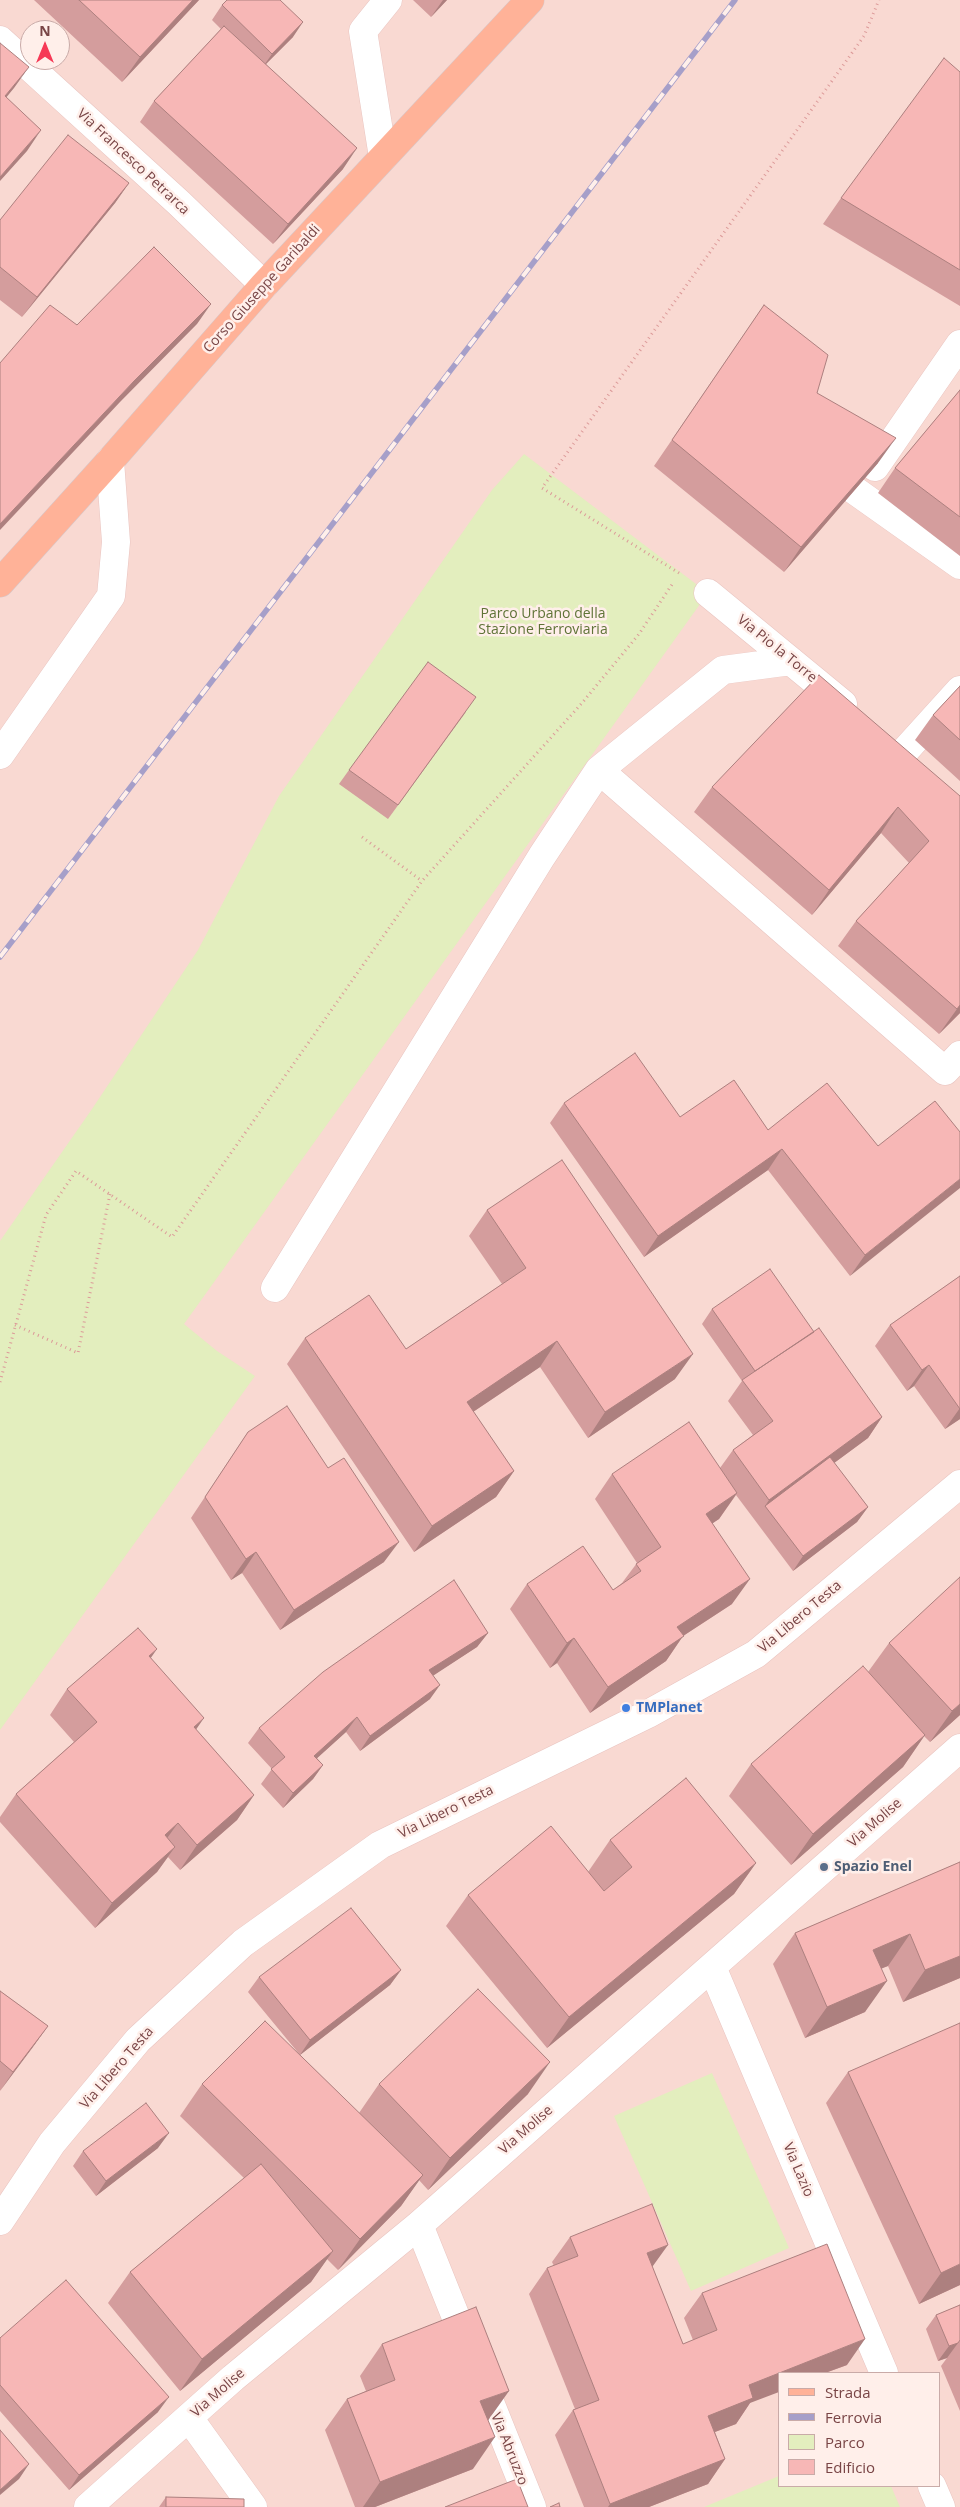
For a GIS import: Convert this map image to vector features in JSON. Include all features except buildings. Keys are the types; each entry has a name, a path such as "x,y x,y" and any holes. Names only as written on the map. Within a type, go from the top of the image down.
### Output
{"main road":[{"name":"Corso Giuseppe Garibaldi","path":"0,583 110,462 264,285 530,0"}],"street":[{"path":"383,157 363,31 388,0"},
{"name":"Via Francesco Petrarca","path":"0,40 178,203 264,285"},
{"path":"835,512 878,463 960,344"},
{"path":"2,751 111,596 116,542 110,462"},
{"path":"854,490 960,565"},
{"name":"Via Pio la Torre","path":"708,593 924,772"},
{"path":"275,1288 542,856 599,770 723,670 791,660"},
{"path":"903,753 960,690"},
{"path":"599,770 945,1070 960,1055"},
{"name":"Via Libero Testa","path":"0,2221 52,2143 138,2040 243,1943 380,1845 648,1714 756,1654 960,1484"},
{"name":"Via Molise","path":"88,2507 234,2378 419,2225 960,1748"},
{"name":"Via Lazio","path":"712,1967 884,2372"},
{"name":"Via Abruzzo","path":"419,2225 532,2507"},
{"path":"189,2418 254,2507"},
{"path":"932,2487 941,2507"}],"path":[{"path":"0,1382 46,1215 76,1171 172,1236 422,881 582,703 639,634 679,573 542,488 864,36 879,0"},
{"path":"362,837 422,881"},
{"path":"15,1325 78,1353 110,1194"}],"shaded area":[{"path":"0,0 960,0 960,2507 0,2507"}],"green space":[{"name":"Parco Urbano della Stazione Ferroviaria","path":"524,454 708,593 184,1324 217,1351 255,1376 0,1730 0,1241 92,1109 198,950 279,796 492,490"},
{"path":"712,2073 789,2248 691,2291 614,2116"},
{"path":"778,2476 778,2487 891,2487 900,2507 704,2507"}],"railway":[{"path":"0,957 735,0"}],"place":[{"name":"TMPlanet","path":"626,1708"},
{"name":"Spazio Enel","path":"824,1867"}]}
